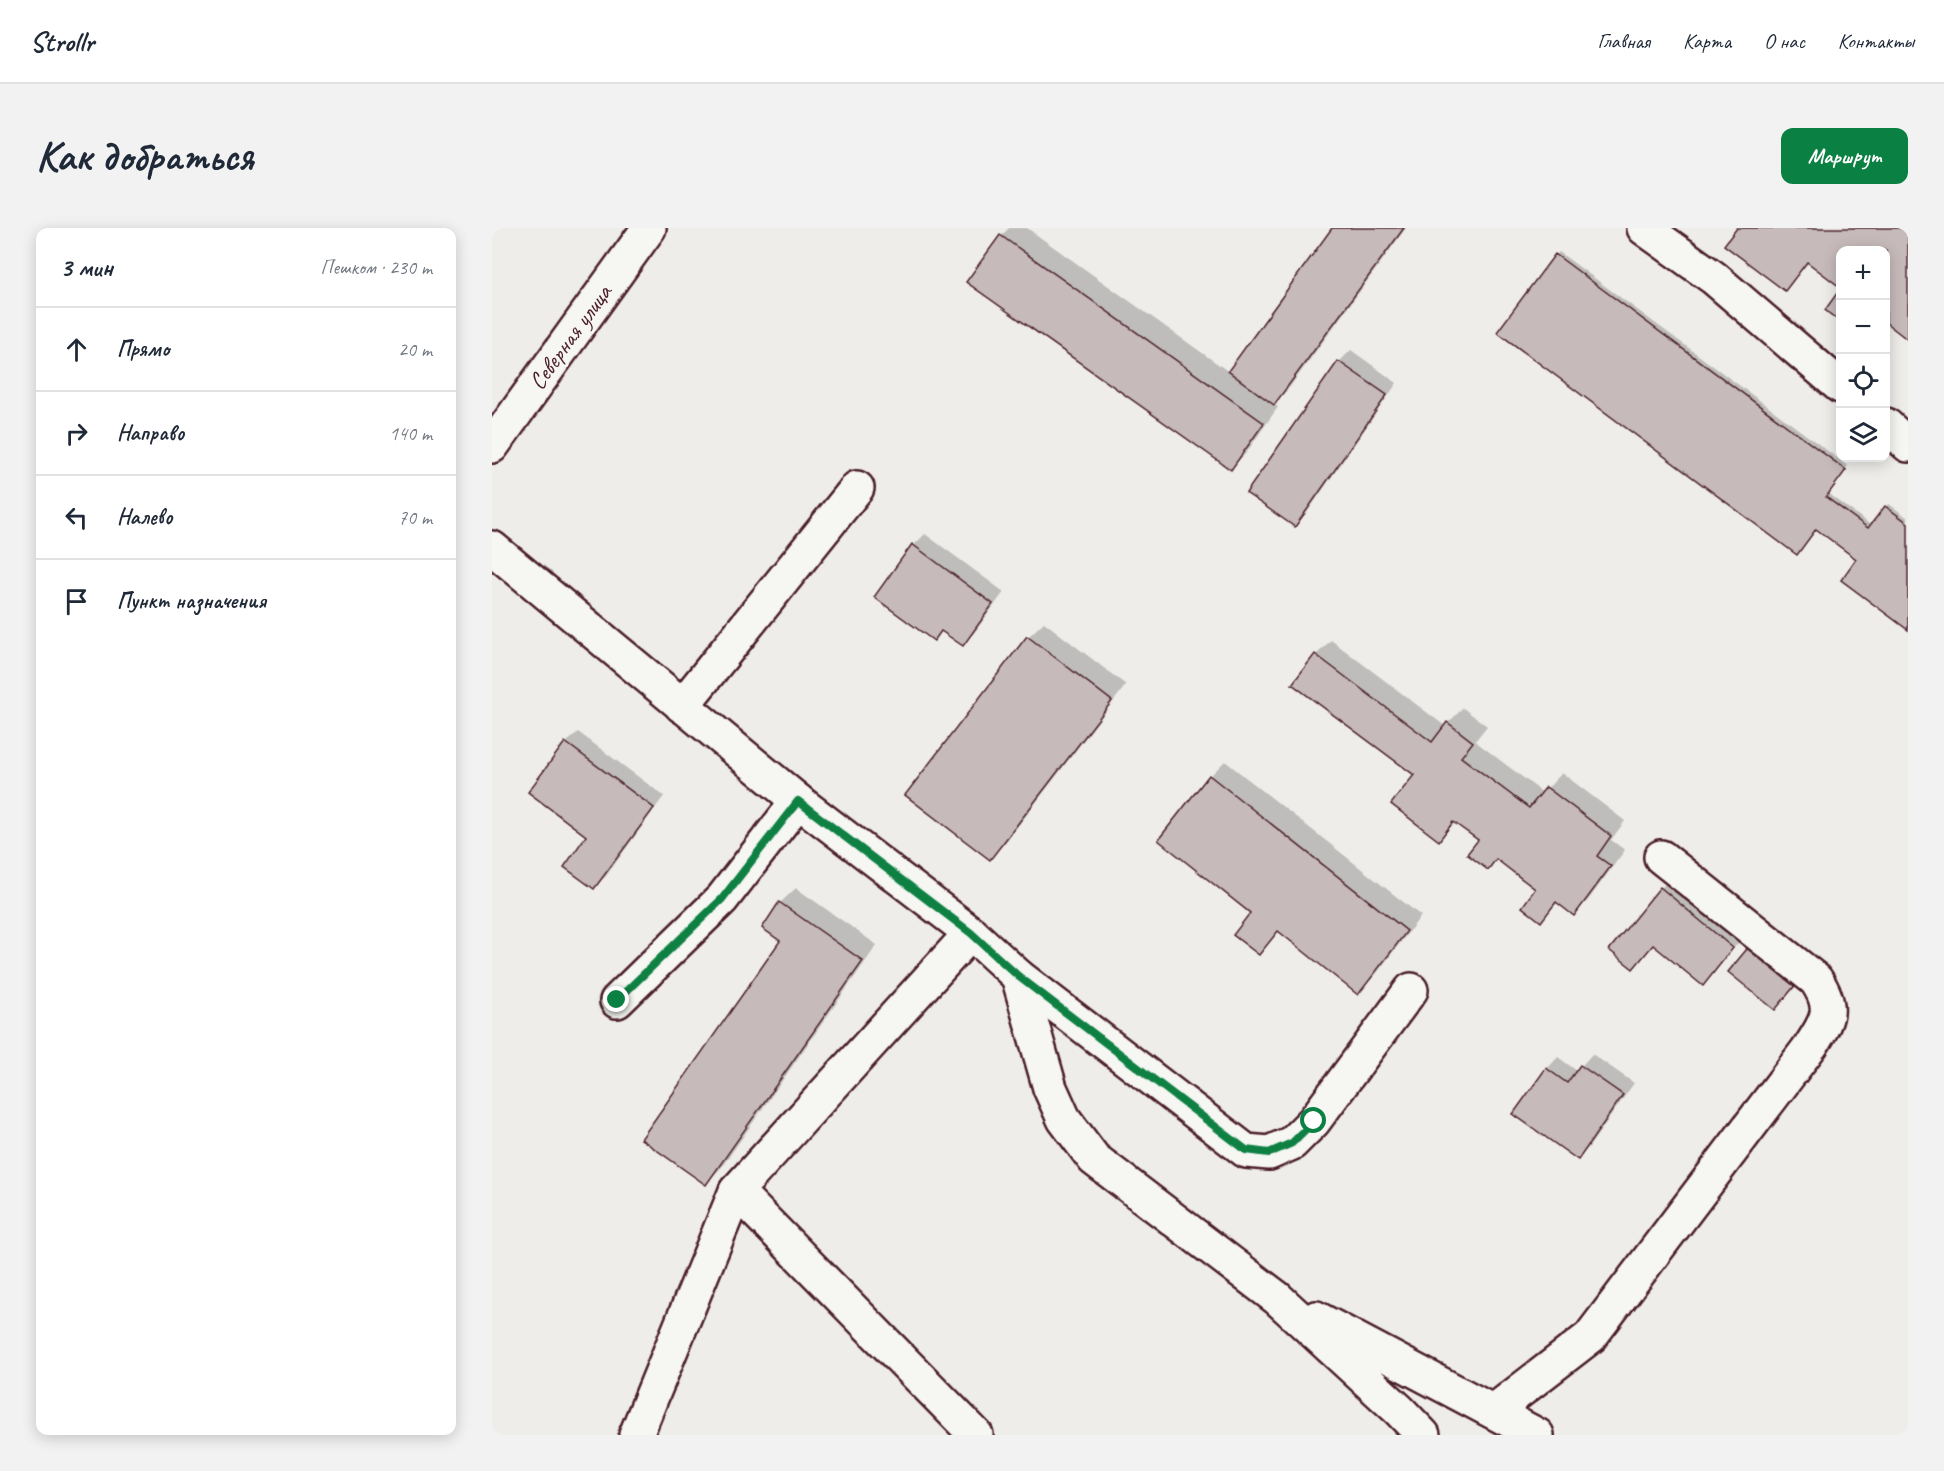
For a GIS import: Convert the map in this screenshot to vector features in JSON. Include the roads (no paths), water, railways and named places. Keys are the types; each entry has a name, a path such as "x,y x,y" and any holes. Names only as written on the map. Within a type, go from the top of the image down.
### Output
{"street":[{"name":"Северная улица","path":"492,446 649,228"},
{"path":"1644,228 1714,278 1836,383"},
{"path":"1890,428 1908,444"},
{"path":"682,706 857,488"},
{"path":"492,548 798,801 971,933 1018,976 1246,1150 1269,1153 1292,1143 1314,1121 1411,990"},
{"path":"617,1000 722,899 798,801"},
{"path":"1494,1411 1590,1337 1812,1044 1823,1028 1829,1011 1826,995 1816,980 1661,857"},
{"path":"636,1435 736,1191 971,933"},
{"path":"1018,976 1050,1088 1064,1119 1094,1159 1277,1298 1399,1410 1423,1435"},
{"path":"736,1191 976,1435"},
{"path":"1277,1298 1537,1435"}]}
